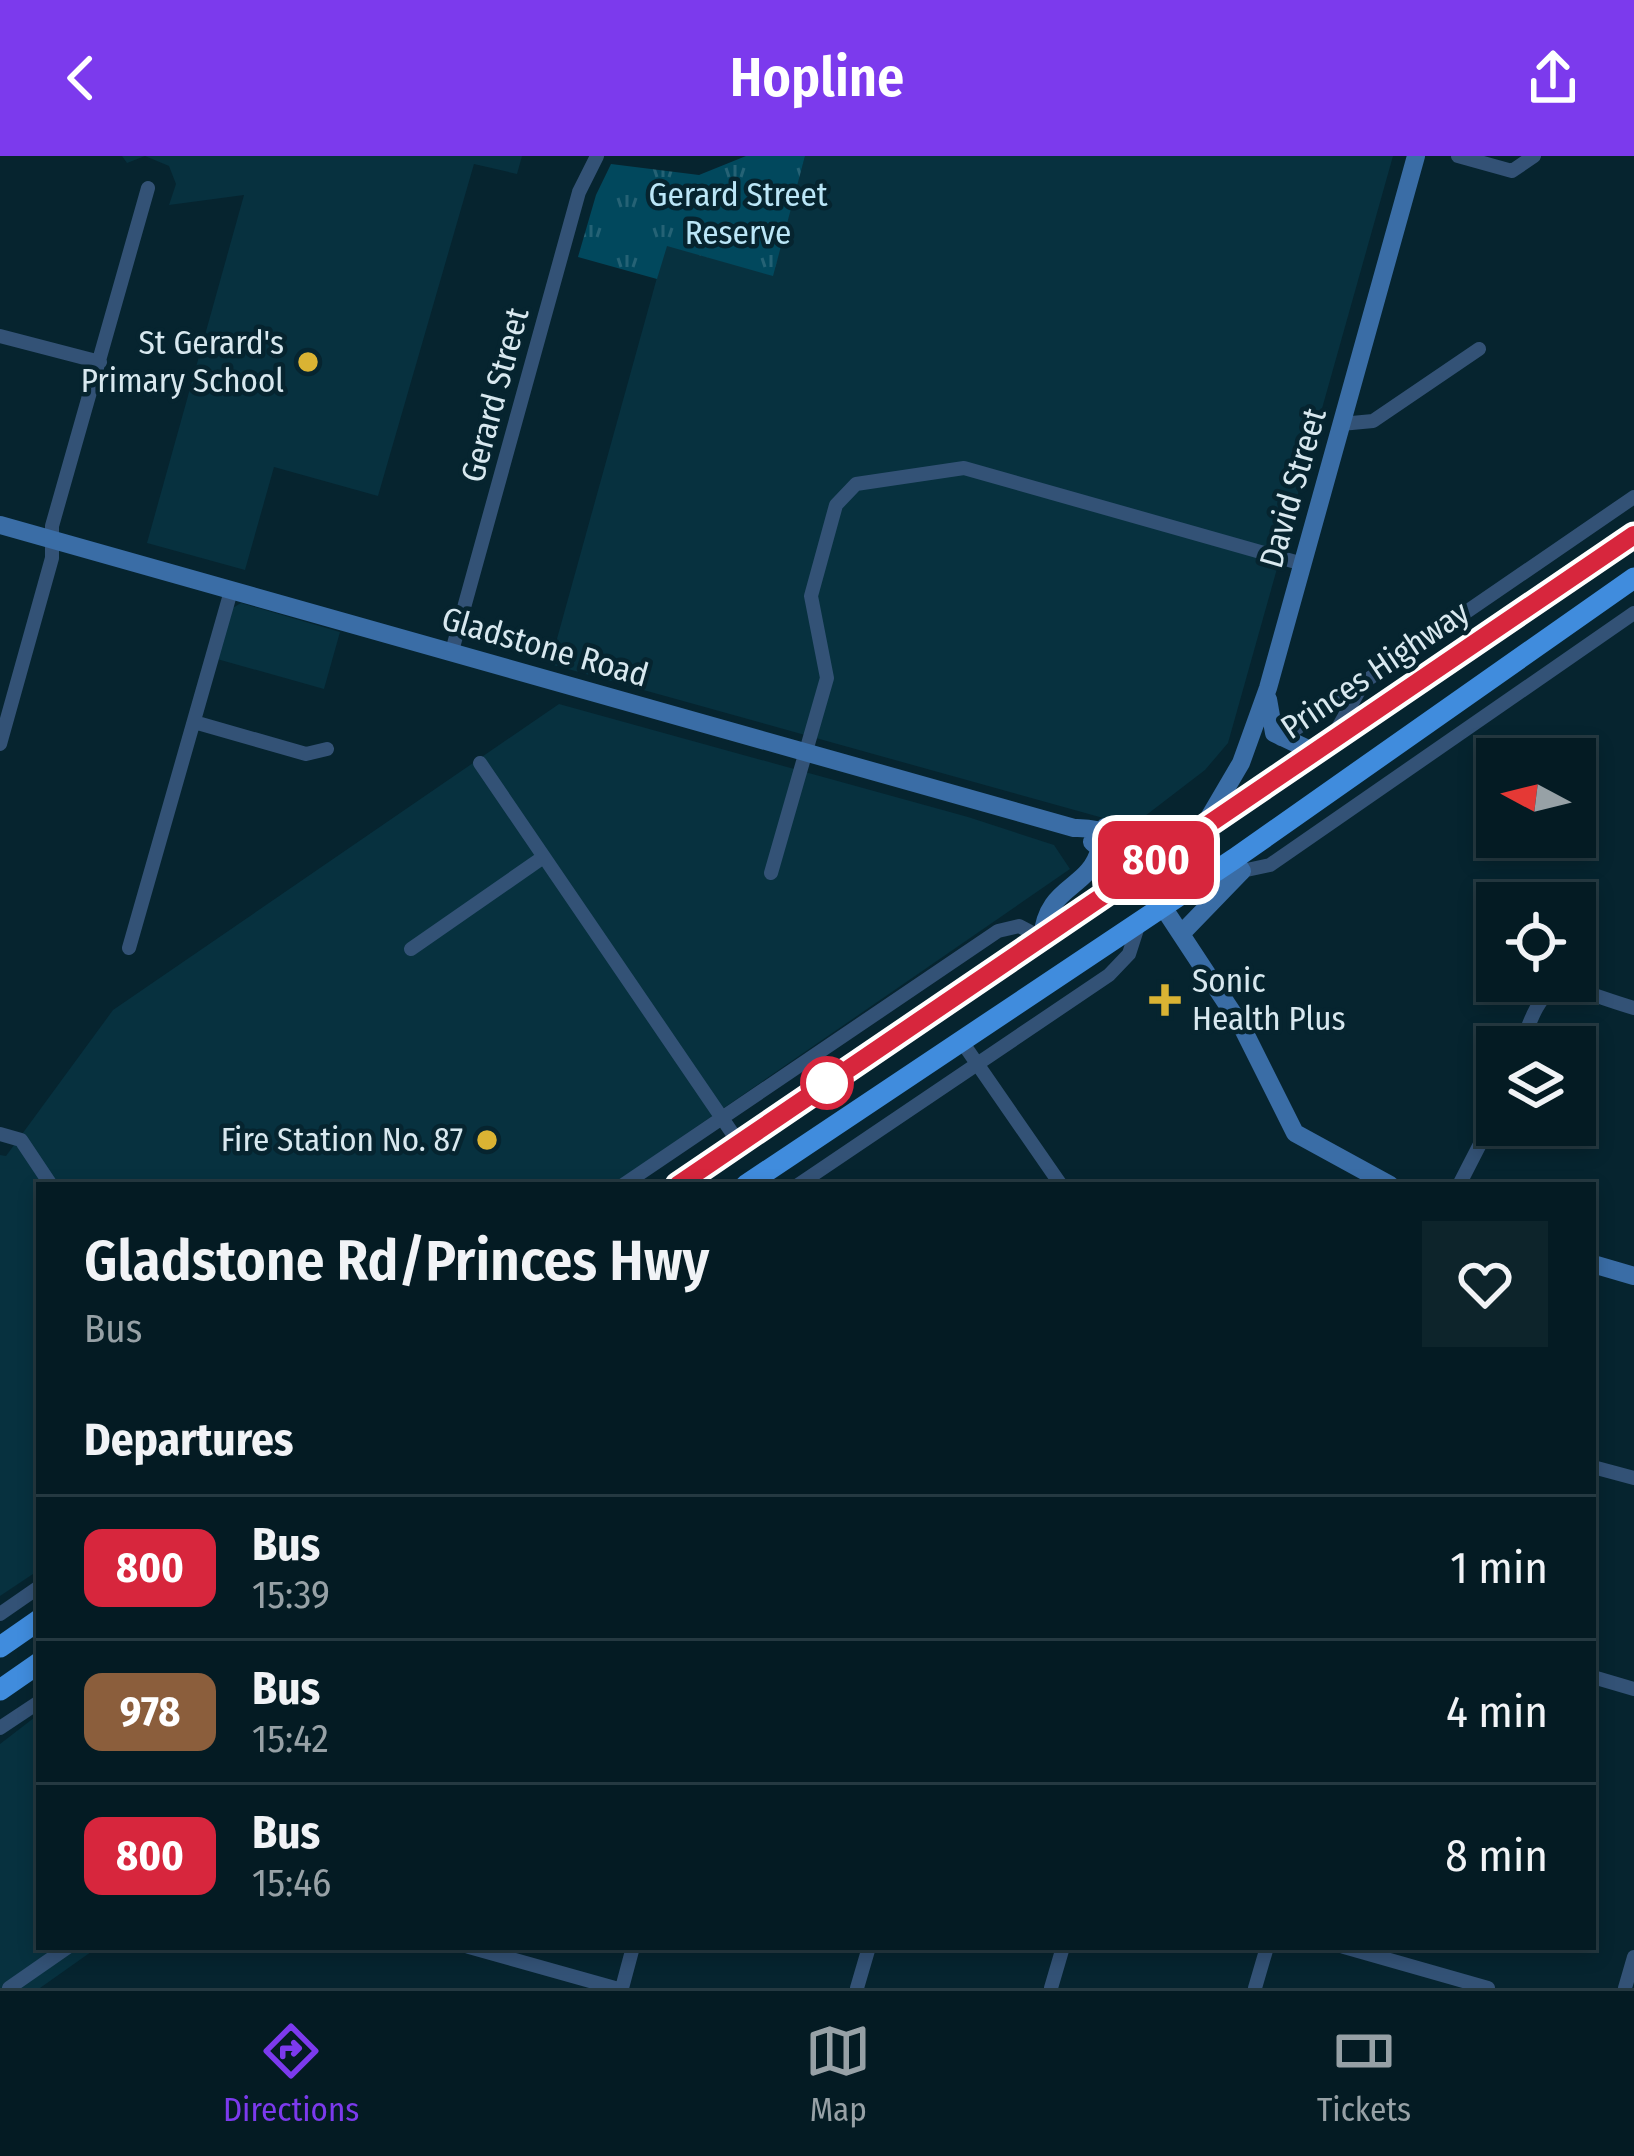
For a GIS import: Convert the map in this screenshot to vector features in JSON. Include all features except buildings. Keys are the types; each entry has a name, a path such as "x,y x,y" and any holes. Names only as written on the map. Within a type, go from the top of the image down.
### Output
{"highway":[{"name":"Princes Highway","path":"682,1182 1634,535"},
{"path":"750,1182 960,1039 1238,865 1497,672 1634,578"},
{"path":"1138,872 1163,908"},
{"path":"0,1648 36,1623"},
{"path":"0,1690 36,1665"}],"main road":[{"name":"David Street","path":"1196,832 1241,763 1268,688 1416,156"},
{"name":"Gladstone Road","path":"0,525 1084,828 1124,842 1138,872"},
{"path":"1268,688 1268,722 1281,739 1322,745"},
{"name":"Gladstone Road","path":"1084,828 1100,848 1138,872"},
{"path":"1084,828 1196,832"},
{"path":"1042,938 1049,904 1090,872 1100,848"},
{"path":"1181,934 1221,898 1238,865"},
{"path":"1163,908 1242,1028 1295,1133 1385,1182"},
{"path":"1596,1265 1634,1276"}],"street":[{"name":"Gerard Street","path":"452,651 576,202 597,156"},
{"path":"1458,156 1512,171 1534,156"},
{"path":"0,744 53,540 52,526 148,188"},
{"path":"0,336 100,362"},
{"path":"1341,424 1373,421 1479,349"},
{"path":"771,873 827,678 812,596 836,505 856,484 964,468 1303,564"},
{"path":"1281,739 1634,497"},
{"path":"129,948 231,591"},
{"path":"1238,865 1270,865 1634,613"},
{"path":"1496,710 1497,672"},
{"path":"1322,745 1364,681"},
{"path":"194,722 306,754 327,749"},
{"path":"480,763 740,1143"},
{"path":"411,949 542,858"},
{"path":"804,1182 1115,970 1132,948 1139,923"},
{"path":"627,1182 998,931 1019,926 1042,938"},
{"path":"1528,1026 1535,1002 1545,990 1560,987 1634,1008"},
{"path":"960,1039 1059,1182"},
{"path":"0,1134 21,1140 49,1182"},
{"path":"1461,1182 1479,1146"},
{"path":"1596,1468 1634,1478"},
{"path":"0,1614 36,1589"},
{"path":"1596,1678 1634,1689"},
{"path":"0,1728 36,1704"},
{"path":"9,1988 64,1950"},
{"path":"480,1950 618,1988 632,1950"},
{"path":"857,1988 868,1950"},
{"path":"1051,1988 1062,1950"},
{"path":"1255,1988 1266,1950"},
{"path":"1355,1950 1488,1988"},
{"path":"1625,1988 1634,1958"}],"shaded area":[{"name":"St Gerard's Primary School","path":"145,156 522,156 517,174 474,164 378,496 274,467 245,570 147,543 244,195 169,205 176,184 169,166"},
{"path":"805,156 1393,156 1228,743 1205,770 1132,826 550,664 666,245 772,275"},
{"path":"241,603 340,632 324,689 217,659 231,609"},
{"path":"559,704 968,817 1054,845 1070,869 616,1182 36,1182 36,1572 0,1596 0,1155 6,1156 113,1010"},
{"path":"36,1716 36,1950 94,1950 40,1988 0,1988 0,1744"}],"green space":[{"name":"Gerard Street Reserve","path":"746,156 805,156 773,276 667,246 657,279 578,257 596,195 611,164 699,175"}],"bus line":[{"name":"800","path":"682,1182 1634,535"}],"place":[{"name":"St Gerard's Primary School","path":"308,362"},
{"name":"Sonic Health Plus","path":"1165,1000"},
{"name":"Fire Station No. 87","path":"487,1140"}]}
